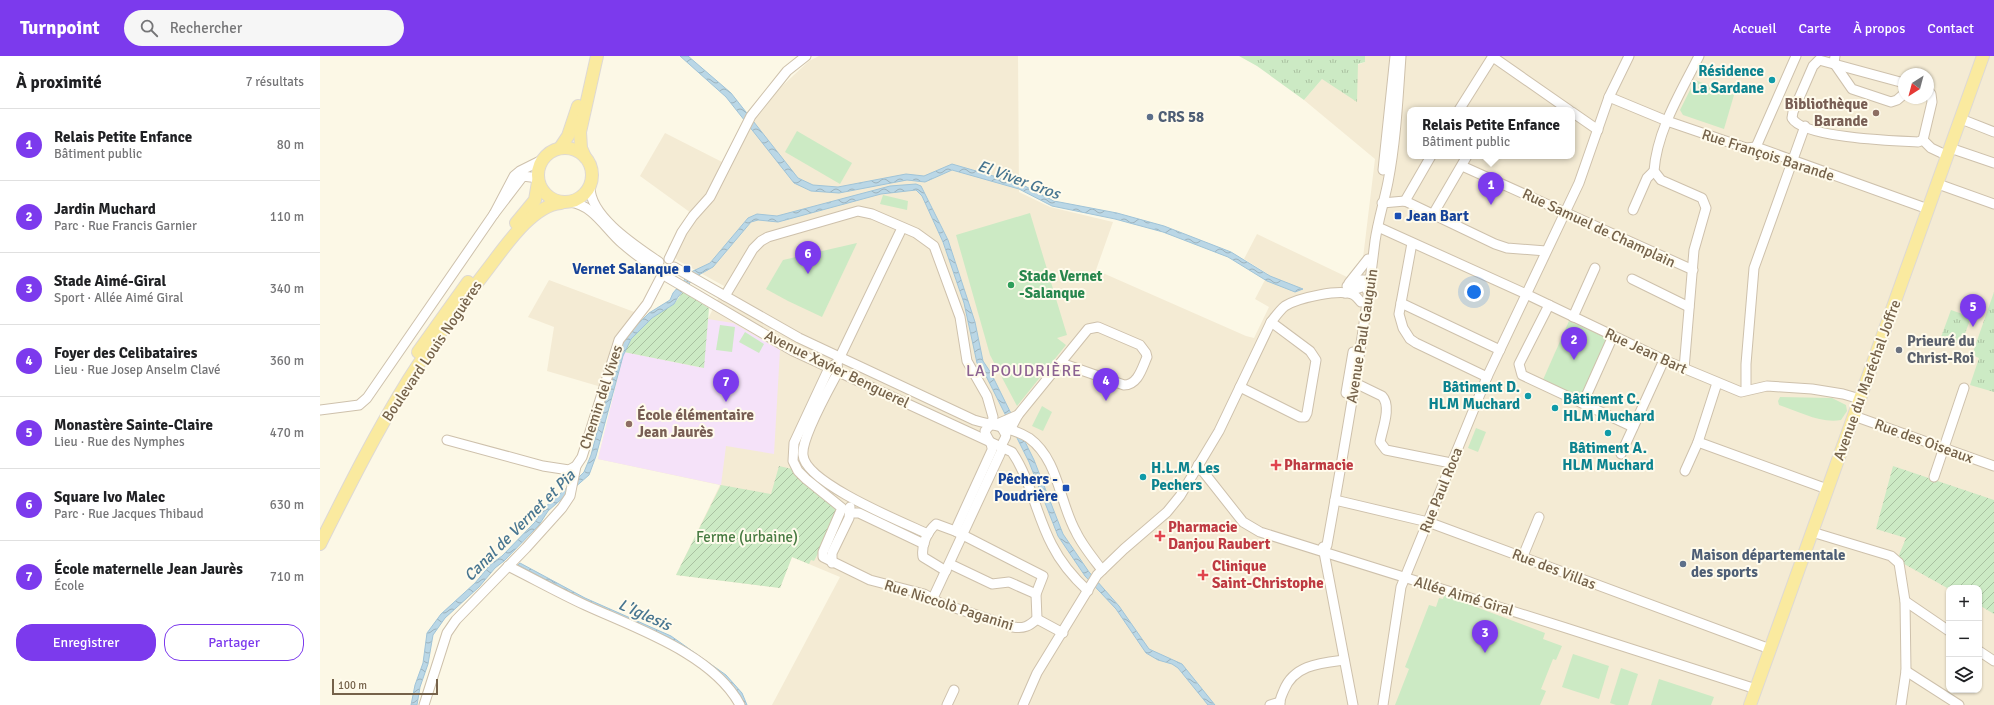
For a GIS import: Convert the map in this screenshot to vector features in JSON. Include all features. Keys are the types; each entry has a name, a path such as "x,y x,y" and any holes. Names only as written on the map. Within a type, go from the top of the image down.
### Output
{"main road":[{"path":"560,148 568,136 574,120 588,56"},
{"path":"585,157 578,151 569,148 560,148 547,154 539,165 538,180 546,196 566,202 579,199 590,187 592,171 581,148 580,132 596,56"},
{"name":"Avenue du Maréchal Joffre","path":"1750,705 1984,56"},
{"name":"Boulevard Louis Noguères","path":"320,526 372,425 404,372 452,302 535,200 538,180"},
{"name":"Boulevard Louis Noguères","path":"320,544 380,429 410,378 459,307 498,255 533,216 547,206 566,202"}],"street":[{"path":"663,273 664,259 674,266 682,232 693,216 710,197 751,116 787,71 806,56"},
{"path":"1382,203 1382,182 1395,56"},
{"path":"1375,241 1382,203 1388,183 1394,138 1401,56"},
{"path":"1461,107 1493,56 1565,107"},
{"path":"1633,210 1647,178 1654,171 1655,157 1667,121 1699,56"},
{"path":"1756,147 1796,56"},
{"name":"Rue Paul Roca","path":"1383,705 1401,586 1406,578 1486,377 1566,212 1583,173 1609,97 1627,57"},
{"path":"1898,81 1834,59 1819,60 1813,66 1793,112 1792,118 1801,125 1850,138 1920,141 1931,148 1994,163"},
{"path":"1834,59 1852,89 1891,102 1898,99"},
{"name":"Rue François Barande","path":"1609,97 1667,121 1746,148 1756,147 1928,210"},
{"path":"1920,141 1931,104"},
{"path":"1575,114 1598,130"},
{"path":"1961,119 1994,132"},
{"path":"1746,390 1746,364 1754,268 1792,161 1801,125"},
{"path":"1405,202 1429,159"},
{"path":"1432,216 1466,159"},
{"path":"494,214 514,176 520,171 542,160"},
{"name":"Rue Samuel de Champlain","path":"1462,166 1693,270"},
{"path":"1654,171 1661,180 1702,198 1706,208 1695,242 1684,369"},
{"path":"320,410 359,405 367,398 494,214 523,176 538,180"},
{"path":"1938,184 1994,204"},
{"name":"Avenue Xavier Benguerel","path":"590,187 590,194 595,204 613,226 663,273"},
{"name":"Avenue Xavier Benguerel","path":"566,202 581,204 589,209 623,245 663,273 793,351 836,365 974,420 998,426 1028,437 1039,446 1047,458 1076,533 1100,572"},
{"path":"1382,203 1405,202 1432,216 1507,248 1546,251"},
{"path":"725,296 753,249 768,237 858,211 872,214 916,233 929,241 940,260 960,317 967,361 987,396 993,417 998,426 1006,434 1006,439 1001,445 1000,454 933,598"},
{"name":"Rue Jean Bart","path":"1378,227 1526,294 1664,360 1741,392 1767,386 1812,388 1860,399"},
{"path":"902,228 836,365 794,443 793,461 798,471 806,479 859,513 924,544"},
{"name":"Avenue Paul Gauguin","path":"1324,552 1327,545 1335,500 1353,381 1368,260 1375,241"},
{"name":"Avenue Paul Gauguin","path":"1366,283 1375,241"},
{"path":"1412,243 1399,314 1403,328 1410,339 1486,377"},
{"path":"1344,290 1368,260"},
{"name":"Chemin del Vives","path":"447,440 543,466 569,470 576,466 582,457 619,340 648,304 663,273 671,274 674,266"},
{"name":"Avenue Xavier Benguerel","path":"674,266 799,338 836,365 1001,445 1012,452 1021,466 1051,544 1061,560 1088,591"},
{"path":"1573,317 1595,268"},
{"path":"1632,279 1689,306"},
{"path":"1023,705 1037,673 1100,572 1168,512 1180,496 1219,431 1271,322 1284,307 1296,300 1344,290 1357,280 1366,283"},
{"path":"1344,290 1355,296 1363,303"},
{"name":"Avenue Paul Gauguin","path":"1353,705 1322,544 1351,362 1363,303"},
{"path":"1401,303 1500,350"},
{"path":"1549,305 1519,364 1519,369 1524,377 1633,427"},
{"path":"1240,387 1300,417 1305,417 1307,413 1316,360 1310,351 1271,322"},
{"path":"955,531 992,450 990,441 985,431 1018,415 1088,329 1094,327 1140,345 1147,357 1136,380 1128,385 1124,385 1062,362"},
{"path":"1583,403 1613,336"},
{"path":"1621,454 1664,360"},
{"name":"Avenue Paul Gauguin","path":"1346,393 1353,381 1351,362"},
{"path":"836,365 807,437 802,454 804,462 809,470 848,506 928,534"},
{"path":"1353,381 1386,399 1380,442 1386,450 1451,463"},
{"path":"1685,471 1698,442 1717,383"},
{"path":"1934,477 1964,388"},
{"path":"998,426 1018,415"},
{"name":"Rue des Oiseaux","path":"1854,416 1994,466"},
{"path":"1698,442 1827,489"},
{"name":"Allée Aimé Giral","path":"1198,465 1243,522 1260,532 1756,689"},
{"path":"424,705 447,633 456,620 562,508 570,496 576,466"},
{"name":"Rue des Villas","path":"1335,500 1428,522 1524,556 1770,649"},
{"name":"Rue Niccolò Paganini","path":"848,506 823,552 824,558 832,563 870,580 933,598 940,603 1013,627 1028,627 1037,619 1063,633"},
{"path":"1524,556 1539,517"},
{"path":"1036,594 1010,582 992,584 922,558 924,544 928,534 935,526 940,524 1040,573 1043,576 1036,594 1037,619"},
{"path":"1812,532 1891,556 1897,560 1905,601 1906,671 1901,705"},
{"path":"508,566 577,601 672,645 715,673 731,689 740,705"},
{"path":"1905,601 1946,629"},
{"path":"1982,653 1994,661"},
{"path":"1270,705 1280,703 1286,685 1299,671 1312,665 1344,660"},
{"path":"1906,671 1958,705"},
{"path":"947,705 954,690"}],"shaded area":[{"path":"819,56 1018,56 1019,192 1050,207 1113,222 1096,270 1246,336 1254,338 1269,307 1255,299 1268,274 1244,259 1257,234 1347,277 1363,258 1375,159 1304,100 1322,79 1365,62 1365,56 1994,56 1994,705 772,705 840,577 792,557 780,588 676,575 720,485 598,459 615,391 547,371 554,327 528,317 549,280 637,313 615,336 610,349 703,368 708,319 724,286 677,260 668,247 691,213 640,176 665,133 730,166 755,120 780,88 809,61"},
{"path":"708,319 733,323 780,350 774,454 726,446 721,485 598,459 624,352 703,368"}],"green space":[{"path":"1239,56 1365,56 1365,62 1358,64 1357,102 1322,79 1304,100 1257,66"},
{"path":"1695,80 1734,95 1724,129 1683,115 1680,110"},
{"path":"797,131 852,163 840,184 785,152"},
{"path":"883,195 908,201 907,210 880,204"},
{"name":"Stade Vernet -Salanque","path":"1030,213 1067,335 1057,338 1066,345 1017,406 990,355 956,235"},
{"path":"857,243 822,317 766,289 783,260"},
{"path":"683,292 709,308 704,368 624,352 631,339 643,325 674,304"},
{"path":"1994,292 1994,392 1970,385 1979,358 1972,355"},
{"path":"1951,310 1971,317 1961,345 1941,337"},
{"path":"1569,321 1607,338 1580,399 1542,382"},
{"path":"720,325 735,327 732,352 716,350"},
{"path":"745,332 764,344 759,353 739,342"},
{"path":"1780,397 1832,398 1846,405 1847,411 1841,420 1833,421 1818,419 1779,405 1778,401"},
{"path":"1042,406 1052,412 1043,431 1032,426"},
{"path":"1476,428 1486,432 1478,452 1468,448"},
{"name":"Ferme (urbaine)","path":"779,466 792,469 817,494 837,509 831,528 814,561 811,560 809,564 792,557 780,588 676,575 721,485 771,494"},
{"path":"1893,466 1994,500 1994,614 1982,607 1982,585 1946,585 1946,587 1897,560 1906,538 1876,529"},
{"path":"1444,595 1545,633 1543,639 1562,646 1556,660 1553,659 1541,689 1546,691 1540,705 1395,705 1409,669 1405,667 1429,605 1436,607 1439,598 1443,599"},
{"path":"1573,654 1609,666 1599,699 1562,687"},
{"path":"1621,668 1638,674 1628,705 1616,705 1610,703"},
{"path":"1659,679 1714,697 1711,705 1651,705"}],"water":[{"path":"680,56 688,56 731,93 798,178 813,185 838,187 906,174 924,176 952,164 1021,184 1054,201 1117,213 1164,226 1231,252 1270,276 1303,289 1295,292 1267,281 1228,257 1163,232 1115,219 1052,206 1019,189 952,170 925,182 907,180 839,193 811,191 794,183 726,97"},
{"path":"916,184 921,186 948,240 975,322 983,361 991,373 1034,460 1063,534 1089,572 1119,606 1149,649 1182,664 1215,705 1208,705 1178,668 1172,664 1158,660 1146,653 1116,609 1085,576 1058,536 1029,462 986,376 977,363 964,303 943,242 922,196 916,190 881,194 778,222 758,220 751,222 713,267 695,277 674,304 652,318 631,339 623,356 596,456 589,475 548,511 539,525 504,561 495,568 479,587 445,618 433,635 428,664 420,687 417,705 411,705 415,685 423,663 427,633 441,614 475,583 491,564 502,556 535,522 544,508 584,472 591,455 618,354 626,336 649,313 670,300 673,293 691,272 710,263 748,218 757,214 777,216 890,186"},
{"path":"520,563 585,598 671,636 726,675 742,693 747,705 745,705 740,695 725,677 670,638 584,600 518,565"}],"place":[{"name":"Résidence La Sardane","path":"1772,80"},
{"name":"Bibliothèque Barande","path":"1876,113"},
{"name":"CRS 58","path":"1150,117"},
{"name":"Relais Petite Enfance","path":"1491,205"},
{"name":"Jean Bart","path":"1398,216"},
{"name":"Vernet Salanque","path":"687,269"},
{"name":"Square Ivo Malec","path":"808,274"},
{"name":"Stade Vernet -Salanque","path":"1011,285"},
{"name":"Monastère Sainte-Claire","path":"1973,327"},
{"name":"Prieuré du Christ-Roi","path":"1899,350"},
{"name":"Jardin Muchard","path":"1574,360"},
{"name":"Bâtiment D. HLM Muchard","path":"1528,396"},
{"name":"Foyer des Celibataires","path":"1106,401"},
{"name":"École maternelle Jean Jaurès","path":"726,402"},
{"name":"Bâtiment C. HLM Muchard","path":"1555,408"},
{"name":"École élémentaire Jean Jaurès","path":"629,424"},
{"name":"Bâtiment A. HLM Muchard","path":"1608,433"},
{"name":"Pharmacie","path":"1276,465"},
{"name":"H.L.M. Les Pechers","path":"1143,477"},
{"name":"Pêchers - Poudrière","path":"1066,488"},
{"name":"Pharmacie Danjou Raubert","path":"1160,536"},
{"name":"Maison départementale des sports","path":"1683,564"},
{"name":"Clinique Saint-Christophe","path":"1203,575"},
{"name":"Stade Aimé-Giral","path":"1485,653"}],"district":[{"name":"LA POUDRIÈRE","path":"1024,370"}],"water label":[{"name":"El Viver Gros","path":"1019,179"},
{"name":"Canal de Vernet et Pia","path":"519,525"},
{"name":"L'Iglesis","path":"645,614"}]}
